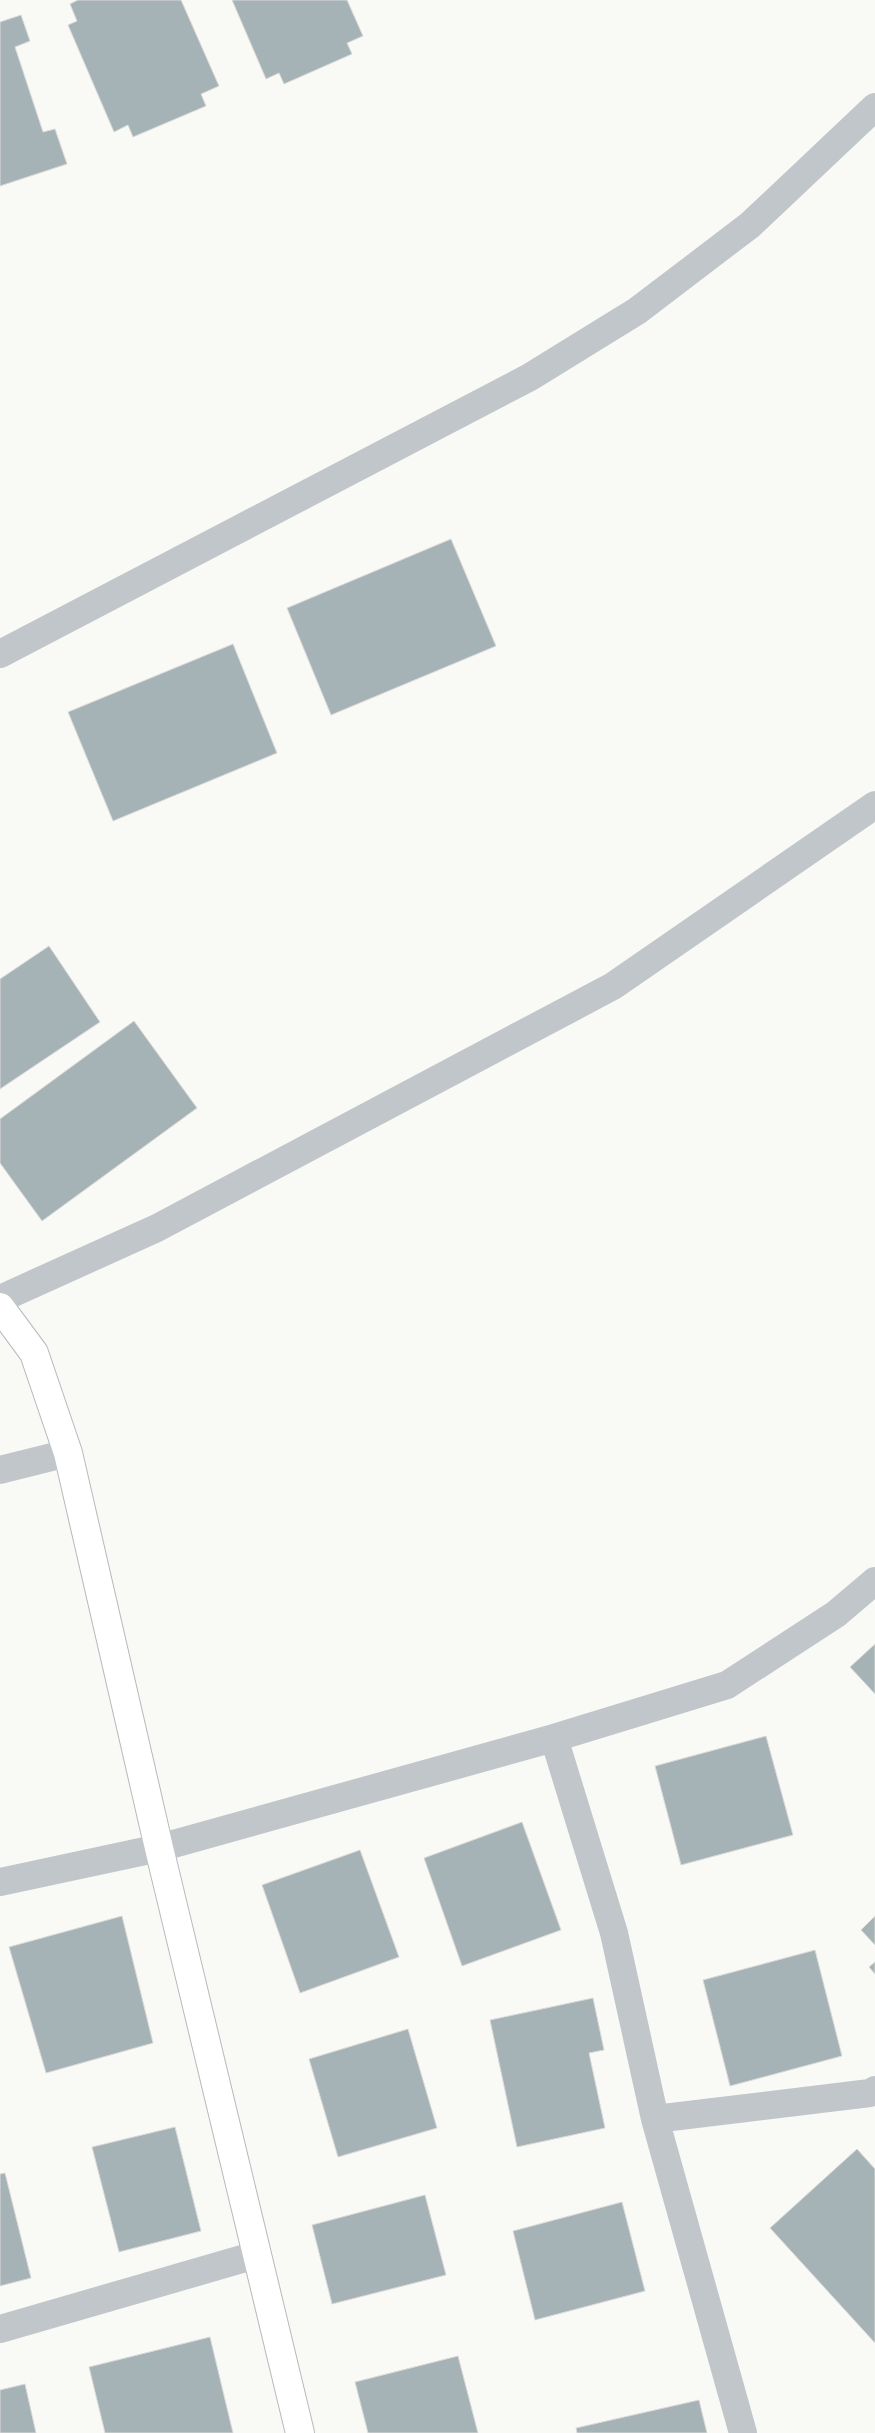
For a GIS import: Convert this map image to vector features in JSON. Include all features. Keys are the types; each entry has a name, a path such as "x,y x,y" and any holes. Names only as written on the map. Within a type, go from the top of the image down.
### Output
{"main road":[{"path":"0,1307 34,1353 68,1453 158,1848 300,2433"}],"street":[{"path":"0,654 530,377 637,311 750,225 875,107"},
{"path":"0,1299 157,1228 613,986 875,805"},
{"path":"0,1470 68,1453"},
{"path":"0,1882 158,1848 554,1738 727,1685 836,1614 875,1580"},
{"path":"554,1738 614,1933 656,2119 743,2433"},
{"path":"656,2119 873,2094"},
{"path":"0,2329 256,2255"}],"building":[{"path":"78,0 181,0 219,86 201,94 206,106 133,137 128,125 114,132 68,25 77,21 70,4"},
{"path":"232,0 347,0 363,36 347,43 352,54 284,84 279,73 266,79"},
{"path":"21,15 30,41 15,47 43,132 55,129 67,164 0,186 0,22"},
{"path":"451,539 496,646 331,715 287,608"},
{"path":"233,644 277,753 113,821 68,712"},
{"path":"49,946 100,1022 0,1089 0,979"},
{"path":"134,1021 197,1108 42,1221 0,1163 0,1119"},
{"path":"875,1644 875,1694 850,1667"},
{"path":"766,1736 793,1835 681,1865 655,1766"},
{"path":"522,1822 561,1930 462,1966 424,1858"},
{"path":"360,1850 399,1957 300,1993 262,1885"},
{"path":"122,1916 153,2043 46,2073 9,1947"},
{"path":"875,1916 875,1945 861,1930"},
{"path":"815,1950 842,2056 730,2086 703,1980"},
{"path":"875,1962 875,1974 869,1967"},
{"path":"593,1998 604,2050 589,2053 605,2128 517,2147 490,2020"},
{"path":"408,2029 437,2128 338,2157 309,2059"},
{"path":"175,2127 201,2231 119,2252 92,2147"},
{"path":"857,2149 875,2169 875,2343 770,2228"},
{"path":"5,2173 31,2278 0,2286 0,2174"},
{"path":"425,2195 446,2275 332,2304 312,2225"},
{"path":"622,2202 645,2291 535,2320 513,2231"},
{"path":"210,2337 233,2433 105,2433 89,2367"},
{"path":"458,2356 478,2433 368,2433 355,2382"},
{"path":"25,2384 36,2433 0,2433 0,2390"},
{"path":"699,2400 707,2433 577,2433 576,2428"}]}
